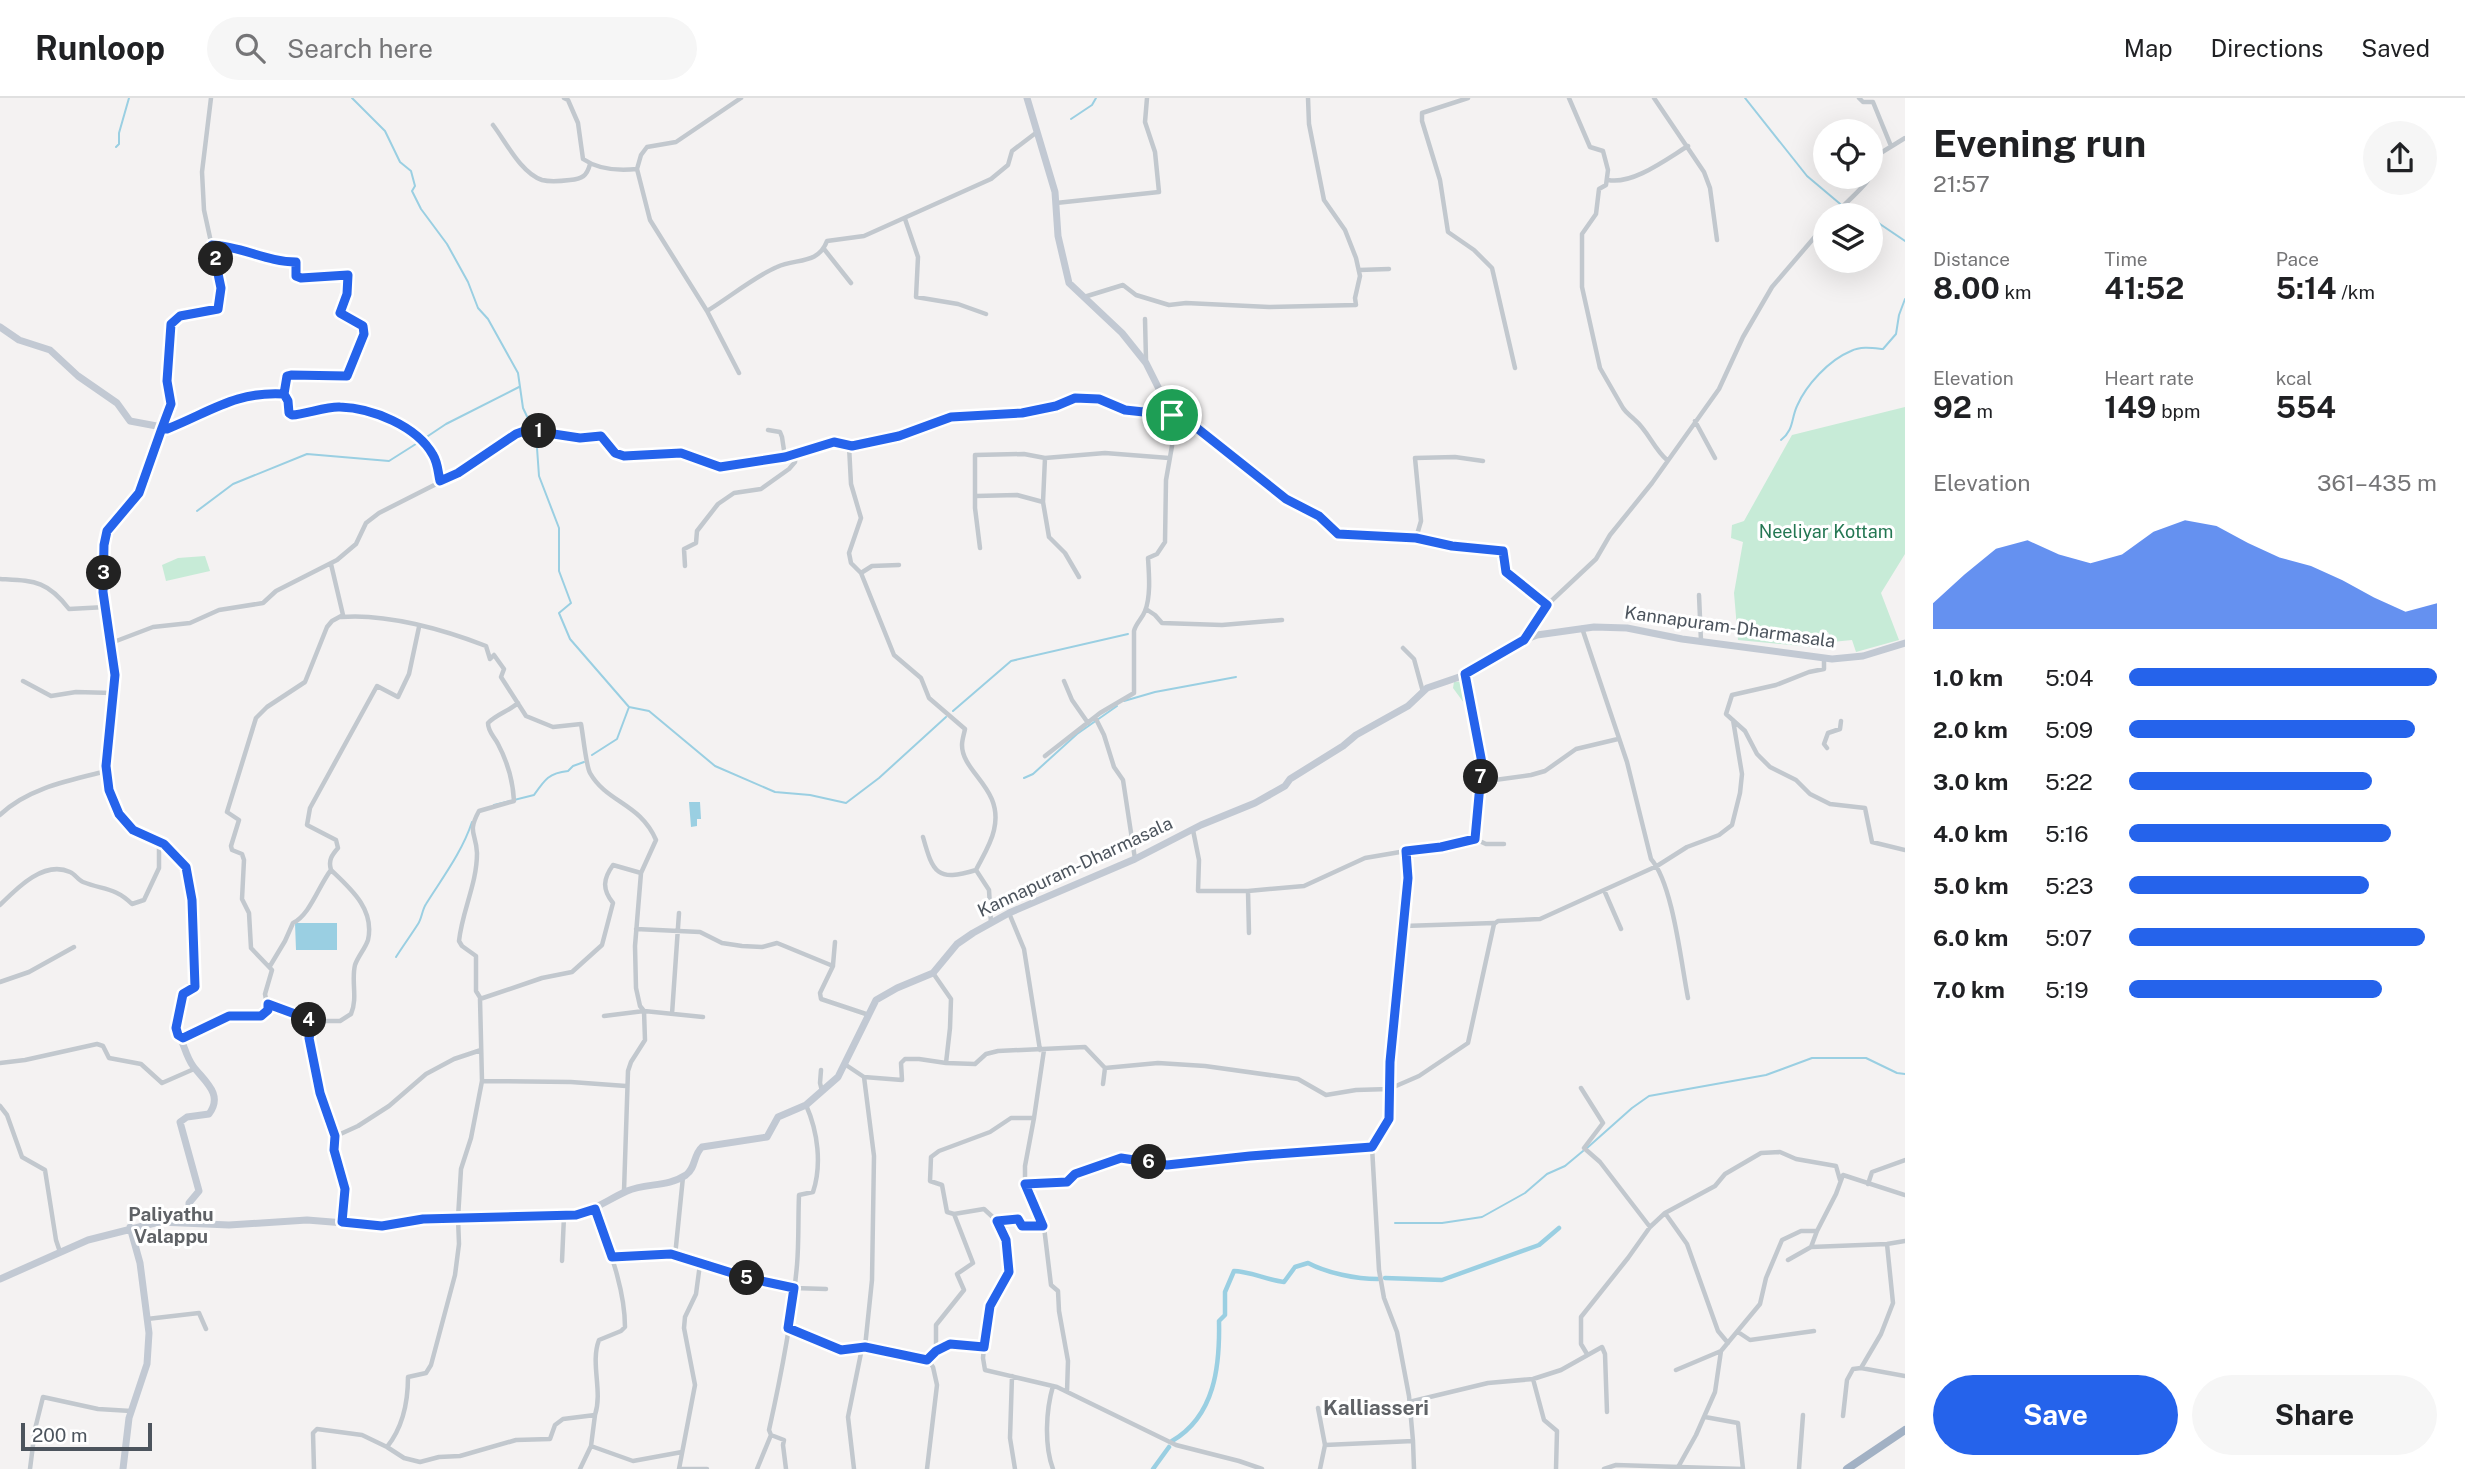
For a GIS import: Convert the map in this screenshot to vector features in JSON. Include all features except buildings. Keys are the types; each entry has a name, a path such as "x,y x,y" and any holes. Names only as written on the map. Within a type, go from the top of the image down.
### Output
{"highway":[{"path":"1847,1469 1905,1430"}],"main road":[{"path":"1027,98 1055,192 1058,236 1069,283 1122,333 1146,363 1172,415 1183,417 1286,499 1319,516 1338,534 1416,538 1452,546 1503,551 1506,572 1547,605 1524,640"},
{"path":"0,327 19,340 50,350 78,376 117,403 130,421 162,428 139,493 107,531 103,554 103,592 115,675 107,771 109,790 119,814 133,830 159,841 186,867 192,900 195,987 183,994 176,1028 195,1068 211,1086 214,1099 214,1108 209,1114 180,1122 199,1191 189,1203 189,1222"},
{"name":"Kannapuram-Dharmasala","path":"683,1177 692,1170 702,1147 767,1137 778,1117 806,1105 838,1077 846,1065 876,1000 933,973 957,944 1009,913 1135,859 1285,786 1290,779 1356,735 1408,706 1423,692 1441,682 1465,674 1524,640 1537,635 1582,628 1627,628 1824,659 1863,656 1905,643"},
{"path":"0,1279 88,1240 130,1227 159,1222 229,1225 307,1220 382,1226 423,1219 576,1215 595,1209 624,1192 683,1177"},
{"path":"123,1469 131,1411 147,1364 149,1333 140,1263 130,1227"}],"street":[{"path":"211,98 202,172 204,210 221,288 218,309 180,316 171,324 167,381 171,404 162,428 167,429 190,421 233,399 257,394 284,394"},
{"path":"564,98 568,100 578,123 583,159 590,164 622,171 637,169"},
{"path":"739,373 708,311 650,220 637,169 641,155 647,147 676,142 741,98"},
{"path":"1056,203 1159,192 1155,152 1145,122 1147,98"},
{"path":"1084,297 1124,285 1136,295 1169,305 1356,305 1359,270 1345,230 1324,200 1309,124 1308,98"},
{"path":"1468,98 1422,113 1422,121 1440,180 1448,232 1474,250 1492,268 1515,368"},
{"path":"1569,98 1590,147 1603,151 1608,170 1606,185 1599,189 1596,214 1583,234 1581,275 1600,368 1628,416 1635,419 1667,461"},
{"path":"1654,98 1704,172 1710,188 1717,240"},
{"path":"1859,98 1863,102 1872,102 1891,146"},
{"path":"493,125 526,169 541,180 583,178 588,173 590,164"},
{"path":"708,311 777,266 810,260 824,249 827,241 864,236 1001,173 1008,165 1012,151 1037,132"},
{"path":"1883,152 1905,138"},
{"path":"1608,180 1617,182 1646,172 1688,146"},
{"path":"1845,203 1860,189"},
{"path":"905,219 918,257 915,297 958,304 986,314"},
{"path":"1547,605 1596,559 1610,535 1719,388 1743,337 1772,288 1813,239"},
{"path":"212,245 296,262 296,276 301,278 349,276 347,294 340,313 363,326 364,334 355,351 349,373 347,376 287,376 284,394 289,413 292,415 339,407 382,416 402,425 416,434 434,456 440,481"},
{"path":"824,249 851,283"},
{"path":"1359,270 1389,269"},
{"path":"1145,319 1146,363"},
{"path":"111,643 153,627 182,625 219,610 263,603 276,591 331,563 356,544 366,523 379,513 458,473 516,434 527,430 580,438 601,436 615,453 624,456 681,453 720,467 785,457 834,442 849,446 899,436 951,417 1022,413 1056,406 1075,398 1099,399 1125,410 1172,415 1172,446 1166,480 1165,542 1157,554 1148,558 1146,609 1134,631 1134,694 1125,696 1045,755"},
{"path":"1695,421 1714,458"},
{"path":"768,430 780,432 785,457"},
{"path":"849,446 851,484 861,518 849,553 851,563 861,573 894,655 921,678 929,698 965,729 962,746 965,760 992,798 994,831 976,870 956,876 936,870 930,864 923,837"},
{"path":"980,548 975,508 975,455 1024,454 1045,458 1105,453 1169,458"},
{"path":"685,566 684,549 696,542 697,531 718,504 734,493 761,489 789,469 795,462 796,454"},
{"path":"1416,538 1422,521 1415,458 1455,457 1483,461"},
{"path":"1045,458 1043,502 1049,537 1065,553 1079,577"},
{"path":"976,496 1017,495 1043,502"},
{"path":"331,563 341,617"},
{"path":"861,573 872,566 899,565"},
{"path":"0,579 36,582 52,588 69,609 106,607"},
{"path":"1699,595 1702,641"},
{"path":"1146,609 1156,615 1162,624 1222,625 1282,620"},
{"path":"183,1038 229,1016 261,1016 268,1010 265,995 272,970 251,948 249,913 242,899 244,860 242,854 232,850 239,820 227,812 256,718 267,706 305,682 327,627 341,617 361,616 419,626 486,646 490,659 494,654 501,662 504,669 500,677 526,716 553,727 582,723 589,772 611,796 649,825 656,841 642,873 636,929 636,988 640,1006 644,1011 645,1040 631,1062 626,1086 624,1192"},
{"path":"268,1004 314,1021 340,1021 351,1014 355,998 355,968 368,936 368,919 363,904 331,870 329,864 338,843 307,825 310,808 377,687 398,697 409,674 419,626"},
{"path":"1582,628 1627,762 1651,859 1657,866 1670,907 1688,998"},
{"path":"1403,648 1414,659 1423,692"},
{"path":"1824,659 1824,669 1776,685 1732,695 1726,714 1745,731 1757,754 1770,767 1796,780 1810,794 1830,804 1865,808 1872,842 1905,850"},
{"path":"1465,674 1482,763 1475,839"},
{"path":"23,681 51,696 76,692 113,693"},
{"path":"1064,681 1072,700 1088,723"},
{"path":"387,1447 400,1424 406,1406 408,1377 426,1373 439,1340 455,1275 459,1244 461,1169 471,1138 482,1081 481,999 476,991 477,956 459,941 475,878 477,851 471,825 479,811 514,799 512,780 499,745 488,729 488,723 494,716 510,710 518,703"},
{"path":"1096,719 1114,767 1123,780 1135,859"},
{"path":"1404,926 1540,919 1657,866 1687,847 1719,835 1731,825 1740,793 1742,774 1733,720"},
{"path":"1827,748 1824,744 1828,733 1840,729 1841,721"},
{"path":"1480,782 1545,771 1576,749 1618,739"},
{"path":"0,815 13,802 55,785 107,771"},
{"path":"1192,829 1199,860 1198,891 1248,891 1304,886 1365,858 1475,839 1486,844 1504,844"},
{"path":"0,905 34,876 58,869 73,873 81,881 115,891 132,904 144,900 159,868 159,841"},
{"path":"1406,851 1408,878 1388,1089 1389,1119 1372,1147 1380,1270 1384,1298 1397,1332 1409,1402 1414,1469"},
{"path":"481,999 542,978 572,972 602,945 613,903 605,893 605,881 610,868 613,865 642,873"},
{"path":"270,966 293,923 306,909 331,870"},
{"path":"976,870 989,890 991,923"},
{"path":"1604,890 1621,929"},
{"path":"1248,891 1249,933"},
{"path":"673,1014 679,913"},
{"path":"1009,913 1024,948 1042,1050 1025,1184 1043,1226 1051,1285 1058,1291 1068,1361 1068,1392"},
{"path":"1105,1068 1158,1063 1205,1066 1298,1079 1326,1095 1388,1089 1419,1076 1468,1043 1494,924 1497,922"},
{"path":"636,929 700,932 722,943 742,946 762,947 777,943 832,966"},
{"path":"835,942 832,966 820,993 821,999 869,1015"},
{"path":"0,982 29,972 74,947"},
{"path":"933,973 951,999 946,1063"},
{"path":"604,1016 644,1011 703,1017"},
{"path":"314,1021 309,1038 320,1093 335,1136 334,1150 345,1189 342,1222"},
{"path":"0,1063 97,1044 103,1046 109,1058 141,1063 162,1083 195,1068"},
{"path":"846,1065 864,1077 902,1080 901,1063 905,1059 975,1065 986,1054 998,1051 1085,1047 1105,1068"},
{"path":"335,1136 358,1126 389,1106 426,1074 454,1059 481,1050"},
{"path":"1103,1084 1105,1068"},
{"path":"821,1070 822,1091"},
{"path":"854,1469 848,1417 863,1348 872,1280 874,1156 864,1077"},
{"path":"482,1081 626,1086"},
{"path":"1581,1088 1603,1123 1586,1149 1650,1227"},
{"path":"757,1469 771,1435 769,1430 784,1364 794,1288 799,1195 813,1192 819,1173 812,1118 806,1105"},
{"path":"0,1106 7,1115 22,1157 45,1170 60,1252"},
{"path":"1034,1118 1011,1118 990,1132 934,1153 931,1157 930,1181 942,1185 947,1212 954,1214 984,1209 997,1221 1006,1240 1009,1272 990,1306 983,1358 985,1370 1053,1385 1176,1446 1262,1469"},
{"path":"1025,1184 1067,1182 1075,1174 1121,1158 1167,1165 1372,1147"},
{"path":"1587,1354 1581,1344 1581,1317 1650,1227 1665,1213 1715,1186 1725,1174 1761,1153 1780,1152 1796,1159 1836,1166 1840,1181"},
{"path":"1868,1184 1872,1172 1905,1160"},
{"path":"1811,1247 1843,1175 1905,1195"},
{"path":"675,1256 683,1177"},
{"path":"580,1469 591,1446 598,1405 596,1349 599,1340 625,1327 624,1301 595,1209"},
{"path":"1665,1213 1687,1244 1718,1331 1728,1343"},
{"path":"934,1354 936,1325 964,1290 957,1274 973,1263 954,1214"},
{"path":"562,1261 564,1215"},
{"path":"997,1221 1018,1219 1022,1226 1043,1226"},
{"path":"1677,1468 1715,1392 1721,1352 1760,1304 1766,1278 1782,1240 1801,1231 1817,1231"},
{"path":"1788,1260 1811,1247 1905,1241"},
{"path":"1861,1368 1881,1334 1893,1303 1887,1244"},
{"path":"612,1257 675,1256 794,1288 826,1289"},
{"path":"700,1264 696,1294 685,1317 684,1328 695,1385 679,1469 707,1469"},
{"path":"147,1319 199,1313 206,1329"},
{"path":"788,1328 841,1350 863,1348 927,1360 933,1367 937,1385 927,1469"},
{"path":"1738,1332 1750,1340 1814,1331"},
{"path":"927,1360 954,1343 984,1347"},
{"path":"1409,1402 1488,1383 1533,1379 1561,1370 1602,1347 1605,1353 1607,1412"},
{"path":"1676,1370 1721,1352"},
{"path":"1843,1416 1847,1380 1853,1369 1905,1376"},
{"path":"1012,1376 1010,1438 1015,1469"},
{"path":"1533,1379 1544,1420 1557,1432 1556,1469"},
{"path":"1053,1385 1048,1402 1049,1458 1053,1469"},
{"path":"30,1469 35,1429 43,1397 98,1409 131,1411"},
{"path":"1318,1408 1325,1445 1320,1469"},
{"path":"314,1469 313,1433 317,1429 362,1434 404,1458 420,1462 439,1457 460,1456 516,1440 550,1439 555,1424 563,1419 595,1415"},
{"path":"1799,1469 1802,1415"},
{"path":"1604,1469 1616,1465 1743,1469 1738,1423 1704,1417"},
{"path":"771,1435 784,1440 786,1469"},
{"path":"1325,1445 1413,1441"},
{"path":"591,1446 633,1461 682,1452"}],"green space":[{"name":"Neeliyar Kottam","path":"1905,407 1905,554 1881,593 1899,640 1856,652 1852,640 1832,642 1828,632 1817,634 1812,647 1738,640 1734,593 1743,542 1731,538 1732,525 1744,521 1792,435"},
{"path":"205,556 210,571 166,581 162,565 178,558"},
{"path":"1464,681 1468,702 1464,703 1453,688 1454,682"}],"water":[{"path":"689,802 700,802 701,819 697,819 697,826 691,827"},
{"path":"295,923 337,923 337,950 296,950"}],"waterway":[{"path":"116,147 119,144 119,133 129,98"},
{"path":"352,98 385,131 400,162 411,171 415,186 412,191 421,209 447,244 468,282 478,308 488,319 518,373 523,408 533,429"},
{"path":"1071,119 1092,105 1096,98"},
{"path":"1745,98 1807,176 1839,203"},
{"path":"1883,226 1905,241"},
{"path":"1781,440 1790,428 1801,398 1827,367 1855,349 1883,349 1896,334 1905,299"},
{"path":"425,438 446,424 519,387"},
{"path":"536,434 539,476 559,528 559,571 571,603 559,613 570,639 629,707 649,711 715,766 775,792 810,795 846,803 879,778 946,717"},
{"path":"197,511 233,484 307,454 389,461 419,442"},
{"path":"953,711 1011,661 1128,634"},
{"path":"1124,701 1155,692 1236,677"},
{"path":"1024,778 1033,774 1077,734 1117,706"},
{"path":"592,755 617,739 629,707"},
{"path":"494,805 534,795 548,778 584,762"},
{"path":"396,957 458,854 472,822"},
{"path":"1587,1148 1649,1096 1766,1075 1812,1058 1866,1058 1897,1073 1905,1074"},
{"path":"1395,1223 1442,1223 1482,1217 1525,1193 1547,1174 1565,1166 1583,1151"},
{"path":"1385,1278 1442,1280 1539,1245 1559,1228"},
{"path":"1172,1441 1198,1418 1212,1389 1218,1355 1219,1321 1225,1315 1225,1292 1234,1271 1284,1282 1295,1267 1308,1263 1342,1275 1378,1279"},
{"path":"1153,1469 1169,1447"}],"district":[{"name":"Paliyathu Valappu","path":"171,1225"},
{"name":"Kalliasseri","path":"1376,1408"}],"route":[{"path":"1172,415 1125,410 1099,399 1075,398 1056,406 1022,413 951,417 899,436 852,446 834,442 785,457 720,467 681,453 624,456 615,453 601,436 580,438 527,430 516,434 458,473 440,481 434,456 416,434 402,425 382,416 339,407 292,415 284,394 277,394 268,394 257,394 233,399 209,412 190,421 167,429 162,428 171,404 167,381 171,324 180,316 218,309 221,288 212,245 296,262 296,276 301,278 348,275 347,294 340,313 363,326 364,334 347,376 287,376 284,394 277,394 268,394 257,394 245,396 233,399 190,421 177,426 167,429 162,428 139,493 107,531 103,554 103,592 115,675 106,766 109,790 119,814 132,829 164,844 186,867 192,900 195,987 183,994 176,1028 178,1035 183,1038 229,1016 261,1016 266,1014 268,1004 314,1021 309,1038 320,1093 335,1136 335,1159 345,1189 342,1222 382,1226 423,1219 576,1215 595,1209 612,1257 671,1254 748,1278 794,1288 788,1328 841,1350 865,1347 927,1360 936,1351 954,1343 984,1347 990,1306 1009,1272 1006,1240 997,1221 1018,1219 1022,1226 1043,1226 1025,1184 1067,1182 1075,1174 1121,1158 1167,1165 1372,1147 1389,1119 1390,1062 1408,878 1406,851 1475,839 1482,763 1465,674 1524,640 1547,605 1506,572 1503,551 1452,546 1416,538 1338,534 1319,516 1286,499 1183,417 1172,415"}]}
